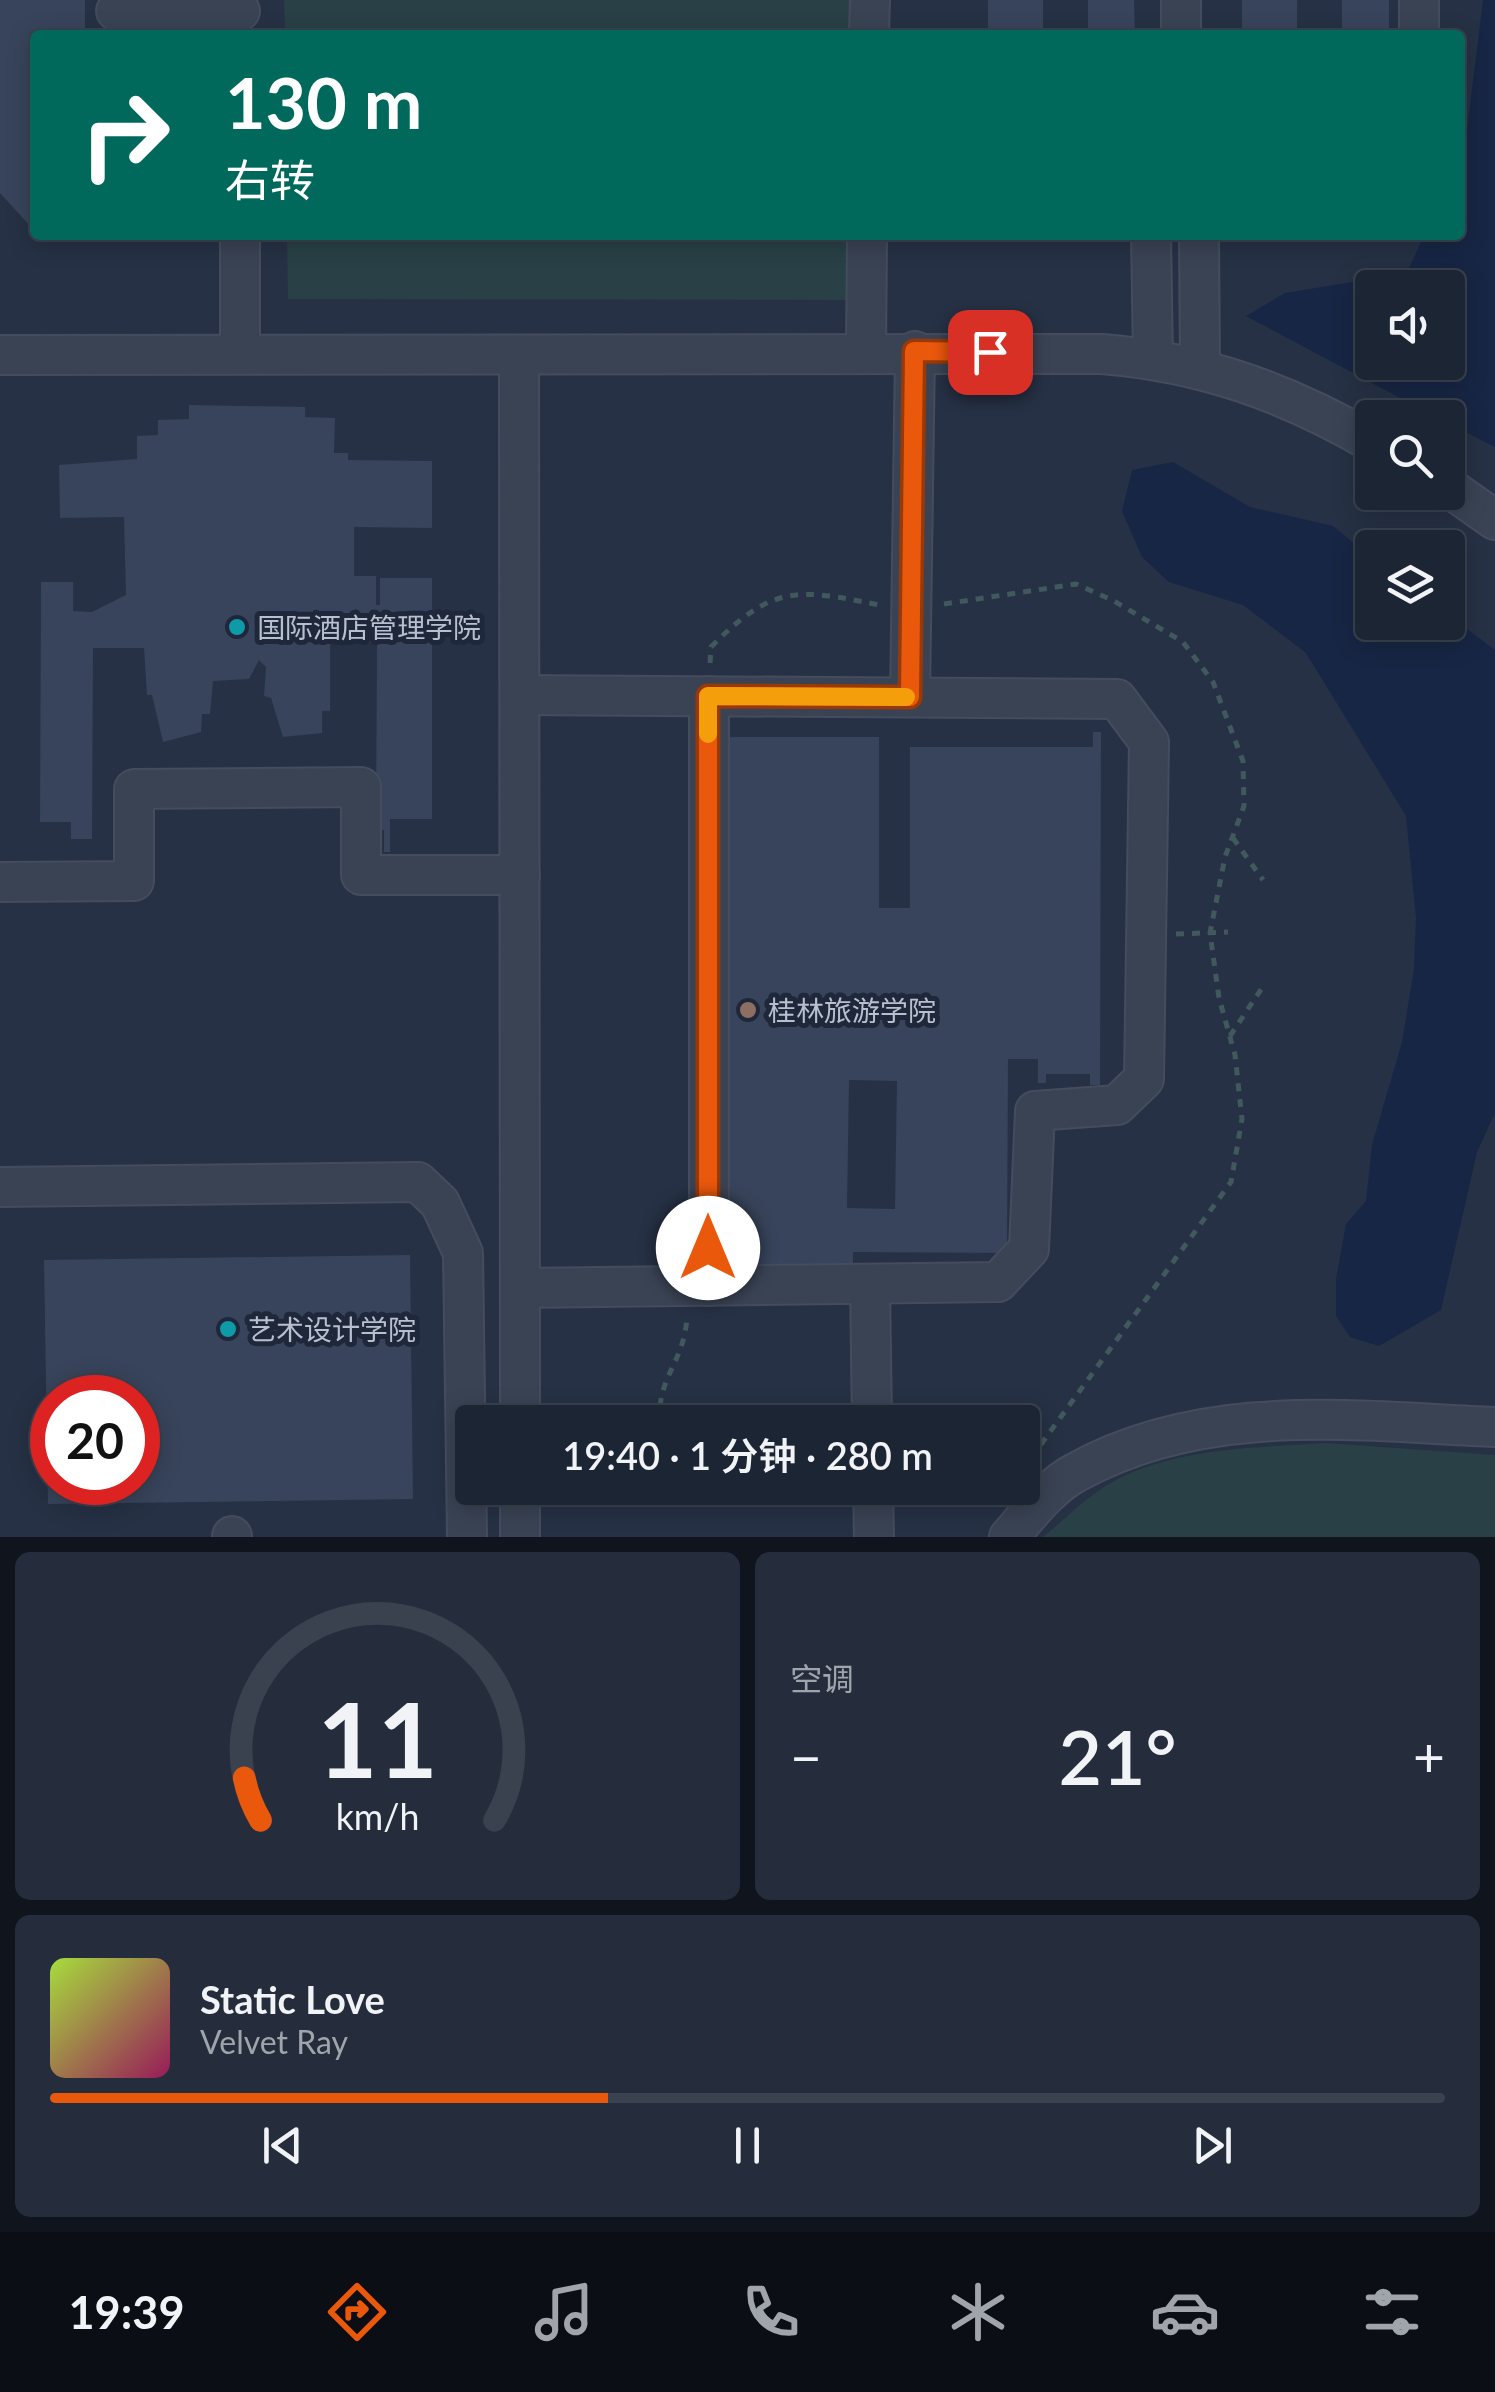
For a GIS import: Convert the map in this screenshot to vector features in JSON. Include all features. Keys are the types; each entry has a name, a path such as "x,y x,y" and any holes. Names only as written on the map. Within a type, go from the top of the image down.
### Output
{"street":[{"path":"869,30 870,0"},
{"path":"1181,0 1181,30"},
{"path":"1419,0 1419,30"},
{"path":"116,11 240,15"},
{"path":"240,240 240,354"},
{"path":"866,352 867,240"},
{"path":"1152,240 1153,358"},
{"path":"1199,240 1200,368"},
{"path":"0,355 519,356 914,351 1153,358 1200,368 1298,402 1355,433"},
{"path":"910,697 914,351"},
{"path":"519,356 520,1405"},
{"path":"1465,499 1495,520"},
{"path":"520,696 1117,698 1149,742 1144,1079 1117,1106 1035,1111 1030,1249 998,1282 520,1288"},
{"path":"699,1286 708,696"},
{"path":"0,882 134,881 134,789 361,787 361,874 520,874"},
{"path":"0,1187 418,1182 440,1203 463,1253 467,1537"},
{"path":"870,1284 872,1405"},
{"path":"1010,1537 1072,1474 1177,1430 1254,1421 1331,1420 1495,1427"},
{"path":"520,1505 520,1537"},
{"path":"873,1505 874,1537"}],"path":[{"path":"708,696 711,647 742,615 784,593 911,608 1076,584 1183,642 1213,682 1243,761 1244,806 1232,838 1210,933 1242,1118 1231,1182 1040,1446"},
{"path":"1232,838 1263,880"},
{"path":"1146,934 1228,932"},
{"path":"1230,1036 1264,985"},
{"path":"661,1405 664,1378 681,1356 699,1286"}],"green space":[{"path":"284,0 854,0 853,30 285,30"},
{"path":"287,240 849,240 848,300 288,299"},
{"path":"1326,1443 1495,1455 1495,1537 1043,1537 1104,1487 1155,1464 1212,1452"}],"water":[{"path":"1483,0 1495,0 1495,447 1465,432 1465,400 1404,400 1366,380 1465,380 1465,270 1408,270 1422,240 1465,240 1465,140"},
{"path":"1355,282 1355,374 1246,316 1285,293"},
{"path":"1173,462 1250,507 1333,526 1355,544 1355,640 1465,640 1465,628 1495,650 1495,1113 1477,1152 1441,1310 1379,1346 1350,1337 1336,1316 1336,1279 1346,1224 1366,1201 1372,1145 1402,1042 1414,969 1416,918 1406,816 1306,653 1243,605 1169,582 1142,557 1122,511 1132,470"}],"building":[{"path":"0,0 85,0 85,30 30,30 30,226 0,193"},
{"path":"988,0 1043,0 1043,30 988,30"},
{"path":"1088,0 1134,0 1135,30 1088,30"},
{"path":"1242,0 1297,0 1297,30 1242,30"},
{"path":"1342,0 1389,0 1389,30 1342,30"},
{"name":"国际酒店管理学院","path":"189,405 305,407 305,417 335,418 334,453 348,453 348,460 432,461 432,528 354,527 354,576 376,576 376,605 380,605 380,578 432,578 432,819 390,819 390,852 384,852 384,830 376,830 377,643 330,643 330,711 322,711 322,733 283,737 271,698 264,696 266,667 259,660 249,679 213,681 210,714 202,714 201,732 163,742 152,695 147,695 144,648 93,648 92,839 71,839 71,822 40,822 41,582 73,582 73,611 92,612 126,595 124,517 60,518 59,465 137,459 137,436 158,435 158,420 189,419"},
{"path":"1093,732 1101,732 1100,1085 1090,1085 1090,1074 1046,1074 1046,1083 1038,1083 1038,1059 1008,1059 1007,1253 853,1252 853,1265 742,1264 742,1248 726,1248 725,737 879,737 879,908 910,908 910,747 1093,747","holes":["849,1080 897,1081 895,1209 847,1208"]},
{"name":"艺术设计学院","path":"410,1255 413,1499 160,1502 160,1375 46,1375 44,1260"}],"slow traffic":[{"path":"708,734 708,696 906,697"}],"place":[{"name":"国际酒店管理学院","path":"237,627"},
{"name":"桂林旅游学院","path":"748,1010"},
{"name":"艺术设计学院","path":"228,1329"}],"route":[{"path":"708,1248 708,696 910,697 914,351 990,352"}]}
